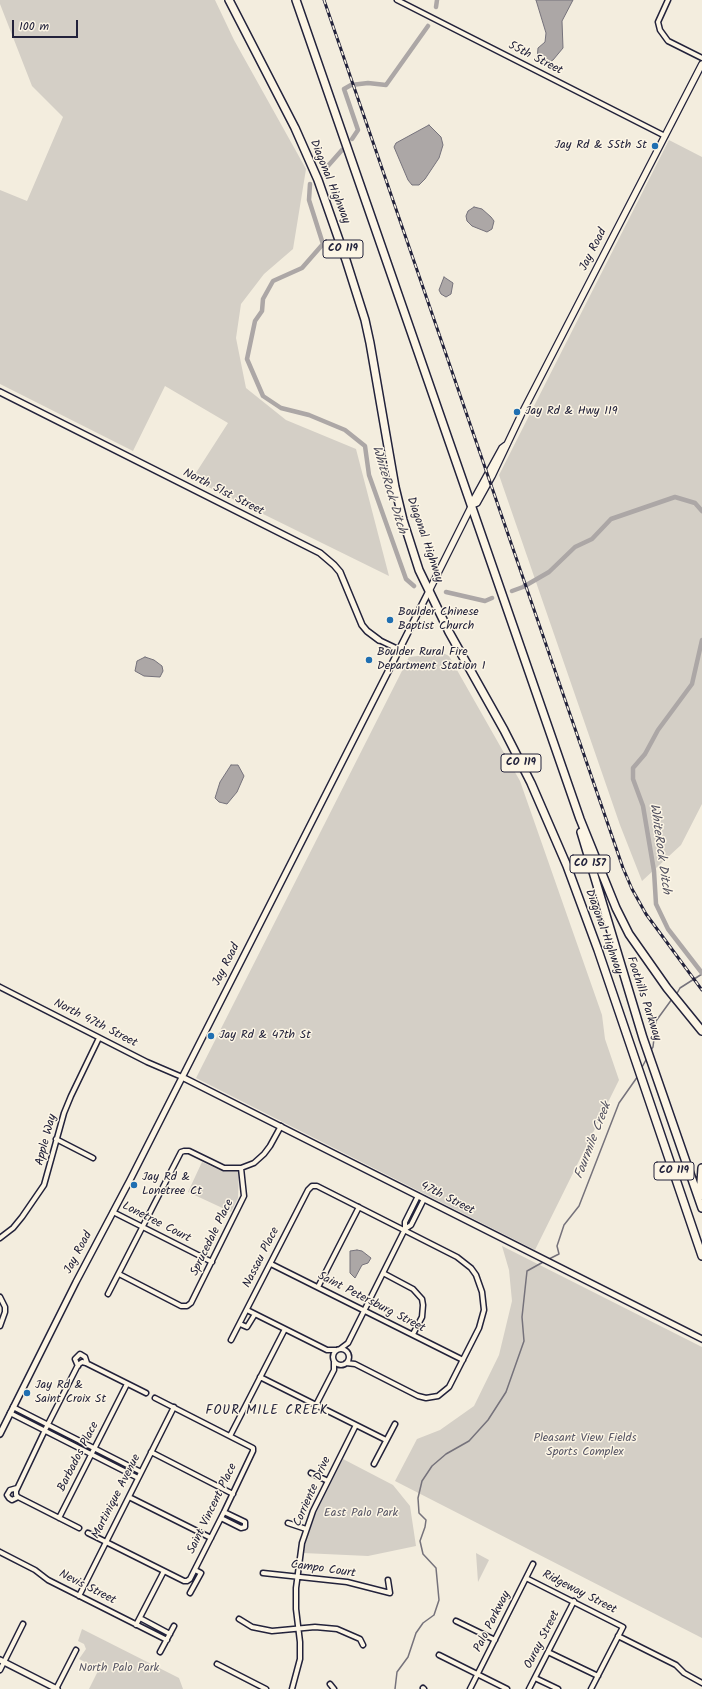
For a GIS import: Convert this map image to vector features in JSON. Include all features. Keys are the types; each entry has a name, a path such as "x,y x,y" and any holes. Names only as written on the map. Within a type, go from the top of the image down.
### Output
{"highway":[{"name":"Diagonal Highway","path":"229,0 295,128 318,180 342,246 369,335 395,487 403,520 419,570 449,632 504,730 542,807 576,890 702,1256"},
{"name":"CO 119","path":"296,0 472,505 571,795 622,922 638,948 667,988 702,1031"},
{"name":"Foothills Parkway","path":"571,795 599,896 642,1038 655,1071 701,1206"},
{"path":"701,1206 700,1183 702,1168"}],"main road":[{"name":"Jay Road","path":"429,591 489,470 506,444 702,64"}],"street":[{"name":"55th Street","path":"396,0 665,136"},
{"path":"668,0 658,22 660,30 668,41 702,58"},
{"name":"North 51st Street","path":"0,392 320,553 340,572 362,625 379,640 400,650"},
{"name":"Jay Road","path":"0,1434 429,591"},
{"name":"North 47th Street","path":"0,987 147,1062 182,1077"},
{"name":"Apple Way","path":"0,1238 13,1228 44,1185 56,1139 71,1096 99,1038"},
{"name":"47th Street","path":"182,1077 702,1339"},
{"path":"108,1294 179,1155 184,1151 196,1154 221,1167 241,1168 254,1163 264,1154 281,1126"},
{"path":"56,1139 93,1158"},
{"name":"Sprucedale Place","path":"119,1274 181,1306 187,1306 191,1303 244,1196 241,1168"},
{"name":"Nassau Place","path":"231,1340 308,1190 312,1186 322,1188 359,1207"},
{"path":"334,1370 344,1364 348,1355 348,1343 405,1229 405,1222 418,1196"},
{"path":"405,1229 411,1225 424,1199"},
{"path":"318,1287 359,1207 405,1229 462,1260 473,1272 480,1284 484,1301 482,1319 463,1360 448,1389 438,1396 426,1398 418,1396 355,1364 344,1349 327,1350"},
{"name":"Lonetree Court","path":"113,1212 212,1262"},
{"name":"Saint Petersburg Street","path":"271,1264 463,1360"},
{"path":"383,1274 413,1289 422,1299 422,1316 413,1334"},
{"path":"0,1297 5,1307 5,1312 0,1326"},
{"path":"247,1310 327,1350 334,1359 344,1364 355,1364"},
{"path":"240,1324 247,1327 254,1314"},
{"path":"155,1398 230,1436 285,1329"},
{"path":"316,1405 334,1370 334,1359 338,1350 348,1343"},
{"path":"78,1365 75,1359 80,1354 85,1357 87,1363"},
{"path":"18,1498 16,1490 78,1365 82,1362 87,1363 146,1394"},
{"path":"260,1377 386,1440"},
{"name":"Barbados Place","path":"59,1518 127,1384"},
{"path":"13,1407 141,1472"},
{"name":"Martinique Avenue","path":"79,1596 174,1407"},
{"path":"10,1413 138,1478"},
{"path":"374,1464 395,1424"},
{"name":"Corriente Drive","path":"292,1689 300,1659 300,1642 296,1604 297,1576 306,1529 356,1425"},
{"name":"Saint Vincent Place","path":"164,1572 184,1581 190,1579 233,1494 253,1448 230,1436"},
{"path":"151,1452 233,1494"},
{"path":"311,1473 328,1481"},
{"path":"16,1490 10,1490 7,1495 9,1498 12,1500 18,1498 79,1528"},
{"path":"129,1497 211,1538"},
{"path":"221,1518 241,1528 245,1527 245,1522 224,1512"},
{"path":"288,1523 306,1529"},
{"path":"88,1533 164,1572 136,1625"},
{"name":"Nevis Street","path":"0,1552 35,1570 48,1580 167,1640"},
{"name":"Palo Parkway","path":"470,1689 533,1564"},
{"path":"190,1593 201,1573 195,1570"},
{"name":"Campo Court","path":"263,1573 347,1582 390,1593 388,1580"},
{"name":"Ridgeway Street","path":"526,1578 623,1627 618,1636"},
{"name":"Ouray Street","path":"530,1689 574,1601"},
{"path":"140,1618 170,1634"},
{"path":"239,1620 252,1627 275,1632 320,1627 337,1629 360,1639 363,1645"},
{"path":"456,1621 495,1640"},
{"path":"0,1670 2,1661 23,1624"},
{"path":"160,1652 174,1626"},
{"path":"591,1689 618,1636 676,1665 684,1673 702,1683"},
{"path":"2,1661 57,1689 76,1650"},
{"path":"548,1652 598,1676"},
{"path":"439,1655 507,1689"},
{"path":"217,1664 266,1689"},
{"path":"535,1678 558,1689"},
{"path":"330,1684 334,1689"}],"green space":[{"path":"0,0 215,0 234,40 306,169 293,249 264,274 241,304 236,338 246,388 286,420 356,449 389,576 192,479 228,423 165,386 133,451 0,384 0,190 27,201 63,117 32,86 0,4"},
{"path":"669,140 702,157 702,804 681,845 642,881 620,825 499,475"},
{"path":"431,647 449,656 520,781 602,1015 605,1039 619,1080 535,1250 196,1078 409,657 427,655"},
{"path":"202,1162 227,1171 239,1171 238,1198 231,1212 188,1192"},
{"name":"Pleasant View Fields Sports Complex","path":"502,1246 702,1347 702,1638 395,1481 417,1439 440,1430 474,1406 499,1355 512,1301 509,1270"},
{"name":"East Palo Park","path":"343,1459 393,1485 410,1506 416,1546 368,1556 303,1553 316,1513"},
{"path":"476,1553 489,1560 478,1582"},
{"name":"North Palo Park","path":"82,1629 179,1678 183,1689 89,1689 99,1669 79,1659 86,1649 84,1644 78,1641"}],"shaded area":[{"path":"536,0 573,0 562,21 563,48 553,60 545,65 537,61 538,48 545,42 546,33"},
{"path":"429,125 441,137 443,145 439,158 425,179 419,185 412,185 408,180 394,147 396,143"},
{"path":"474,207 482,209 491,217 494,221 492,229 487,232 472,226 467,221 466,216 468,211"},
{"path":"444,277 453,283 451,294 446,297 441,294 439,290"},
{"path":"145,657 154,660 162,666 163,671 160,677 144,676 135,671 137,661"},
{"path":"231,765 238,765 244,776 237,792 227,804 219,802 215,798 220,782"},
{"path":"350,1251 362,1251 371,1258 368,1263 362,1265 355,1278 350,1273"}],"waterway":[{"name":"WhiteRock Ditch","path":"436,7 437,0"},
{"name":"WhiteRock Ditch","path":"352,139 358,130 344,89 351,85 368,83 386,85 428,26"},
{"name":"WhiteRock Ditch","path":"327,167 342,150"},
{"name":"WhiteRock Ditch","path":"310,184 309,200 323,244 302,268 273,281 263,299 262,311 255,321 247,359 263,396 281,408 309,415 345,430 365,446 369,475 406,579 414,586"},
{"name":"WhiteRock Ditch","path":"512,591 523,587 549,572 575,547 592,539 611,519 675,497 695,503 702,511"},
{"name":"WhiteRock Ditch","path":"446,592 485,601 492,598"},
{"name":"WhiteRock Ditch","path":"702,640 692,684 658,730 645,754 633,768 633,779 643,806 654,871 656,904 668,929 702,973"},
{"name":"Fourmile Creek","path":"676,995 680,988 702,974"},
{"name":"Fourmile Creek","path":"650,1051 653,1047 656,1021 672,999"},
{"name":"Fourmile Creek","path":"641,1069 647,1058"},
{"name":"Fourmile Creek","path":"549,1259 559,1254 557,1246 564,1225 579,1206 619,1103 638,1076"},
{"path":"395,1689 397,1672 408,1657 416,1633 423,1623 434,1615 439,1600 436,1568 423,1554 420,1541 426,1520 419,1513 418,1498 422,1481 432,1466 446,1454 469,1441 488,1420 506,1392 524,1341 522,1317 527,1271 545,1261"}],"railway":[{"path":"324,0 623,868 632,889 646,914 702,990"}],"place":[{"name":"Jay Rd & 55th St","path":"655,146"},
{"name":"Jay Rd & Hwy 119","path":"517,412"},
{"name":"Boulder Chinese Baptist Church","path":"390,620"},
{"name":"Boulder Rural Fire Department Station 1","path":"369,660"},
{"name":"Jay Rd & 47th St","path":"211,1036"},
{"name":"Jay Rd & Lonetree Ct","path":"134,1185"},
{"name":"Jay Rd & Saint Croix St","path":"27,1393"}],"district":[{"name":"FOUR MILE CREEK","path":"267,1412"}]}
